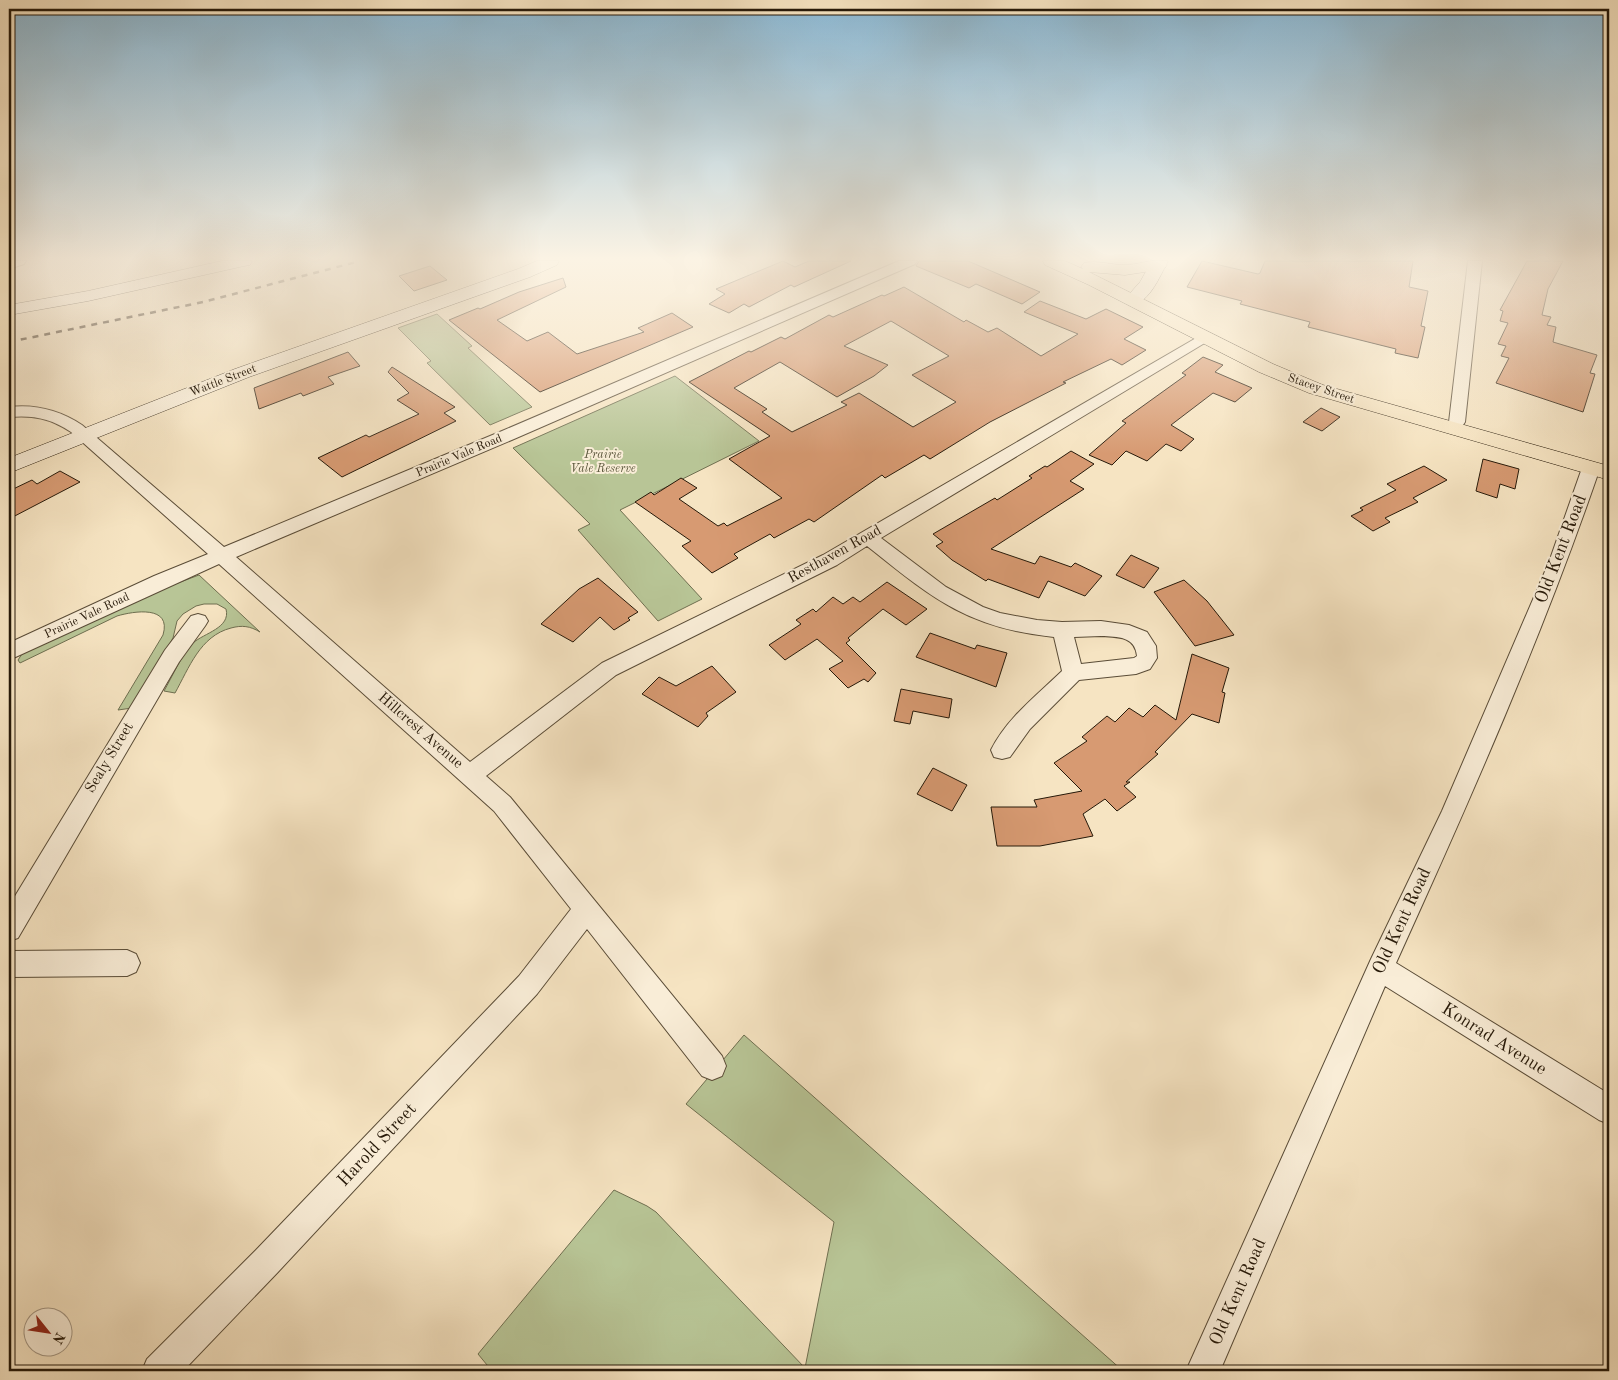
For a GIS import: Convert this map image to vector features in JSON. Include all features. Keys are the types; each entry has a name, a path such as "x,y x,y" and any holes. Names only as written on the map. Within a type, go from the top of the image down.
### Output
{"highway":[{"name":"Stacey Street","path":"1185,325 1204,338 1266,368 1316,389 1603,468"},
{"name":"Stacey Street","path":"1204,325 1318,378 1372,398 1457,422 1603,468"}],"main road":[{"name":"Wattle Street","path":"9,466 242,373 376,325"}],"street":[{"name":"Prairie Vale Road","path":"9,652 161,581 499,439 761,325"},
{"path":"1457,422 1468,325"},
{"name":"Resthaven Road","path":"470,775 609,669 815,568 1204,338"},
{"name":"Hillcrest Avenue","path":"9,412 33,411 53,414 63,418 86,435 502,804 712,1066"},
{"name":"Old Kent Road","path":"1203,1371 1380,968 1468,775 1558,562 1603,468"},
{"path":"868,537 927,583 964,606 981,614 1018,624 1062,630 1129,631 1142,639 1146,645 1147,658 1143,663 1136,666 1073,673 1022,723 1002,750"},
{"name":"Sealy Street","path":"9,929 18,898 172,656 198,621"},
{"path":"1062,630 1073,673"},
{"name":"Harold Street","path":"159,1371 267,1261 505,1010 544,966 586,910"},
{"path":"9,964 127,963"},
{"name":"Konrad Avenue","path":"1380,968 1609,1110"}],"green space":[{"path":"405,325 449,325 472,346 468,348 532,407 490,425 427,363 431,361 398,328"},
{"name":"Prairie Vale Reserve","path":"675,376 759,441 620,510 702,599 658,621 578,530 590,524 513,448"},
{"path":"199,575 260,632 249,627 239,627 220,632 211,638 197,654 175,693 164,691 185,653 198,639 216,629 225,621 226,609 217,604 196,606 183,614 177,621 173,638 132,708 118,710 163,635 164,625 162,619 157,614 141,612 117,616 20,663 18,660 22,654 159,590"},
{"path":"744,1035 1123,1371 492,1371 478,1354 614,1190 656,1212 805,1368 834,1222 686,1104"}],"building":[{"path":"456,325 505,325 527,341 548,332 577,354 644,332 638,328 644,325 691,325 693,327 540,392"},
{"path":"810,325 883,325 844,346 888,365 874,376 837,397 780,362 734,388 767,409 762,412 792,432 847,405 841,402 859,393 913,427 956,402 912,375 949,356 898,325 976,325 988,332 997,328 1041,356 1078,334 1057,325 1140,325 1143,327 1124,339 1146,350 1122,365 1111,359 1063,382 1066,383 990,422 930,459 924,455 885,478 882,475 814,522 809,519 774,538 770,534 734,554 738,558 712,573 682,546 691,541 635,502 651,492 654,495 681,478 697,488 679,499 718,526 724,523 727,526 782,498 729,459 770,436 689,382 749,351 751,352 781,337 785,339"},
{"path":"1309,325 1421,325 1425,327 1418,358 1395,353 1396,349 1308,327"},
{"path":"1507,325 1549,325 1556,327 1553,342 1597,355 1590,373 1595,374 1583,412 1496,383 1509,358 1501,356 1506,346 1498,344"},
{"path":"348,352 360,366 328,377 334,384 303,396 301,393 259,409 254,388"},
{"path":"1203,357 1223,365 1215,372 1252,388 1235,402 1213,393 1171,425 1194,439 1181,451 1166,444 1147,461 1126,451 1112,465 1089,455 1126,423 1122,421 1186,375 1182,373"},
{"path":"392,367 455,407 444,413 456,421 342,477 318,458 366,435 369,437 419,414 397,400 409,393 388,372"},
{"path":"1321,408 1340,417 1322,431 1303,422"},
{"path":"1071,451 1094,464 1070,481 1084,489 991,549 1035,564 1040,556 1071,567 1075,563 1102,576 1085,596 1048,581 1039,598 988,579 986,581 952,560 936,546 943,542 933,534 995,498 997,500 1032,478 1029,476"},
{"path":"1483,459 1519,469 1515,489 1500,484 1497,498 1476,491"},
{"path":"1424,466 1447,480 1413,498 1418,502 1385,518 1390,522 1373,531 1351,516 1363,510 1360,508 1396,490 1387,484"},
{"path":"60,471 80,482 9,519 9,491 32,480 37,484"},
{"path":"1131,555 1159,568 1144,588 1116,575"},
{"path":"598,578 638,612 628,618 630,620 614,630 600,617 573,642 541,624 579,589"},
{"path":"1184,580 1207,601 1234,635 1195,646 1154,592"},
{"path":"887,582 927,609 906,625 883,609 848,638 850,640 846,643 876,673 868,682 864,679 848,688 829,669 843,661 817,639 785,660 769,645 801,624 796,620 813,609 816,612 833,597 843,604 853,597 860,602"},
{"path":"930,633 975,649 977,645 1007,653 996,687 916,657"},
{"path":"1192,654 1229,668 1222,692 1225,693 1219,723 1192,714 1155,752 1158,754 1126,782 1130,782 1124,786 1136,797 1117,811 1105,799 1083,814 1093,836 1040,846 997,846 991,807 1037,807 1034,800 1082,791 1054,763 1087,741 1082,737 1107,716 1115,722 1129,708 1143,717 1155,705 1176,720"},
{"path":"712,666 736,692 706,713 708,716 698,727 642,694 659,677 676,686"},
{"path":"901,689 952,699 949,718 913,711 910,724 894,721"},
{"path":"933,768 967,785 952,811 917,794"}],"railway":[{"path":"9,342 90,325"}]}
